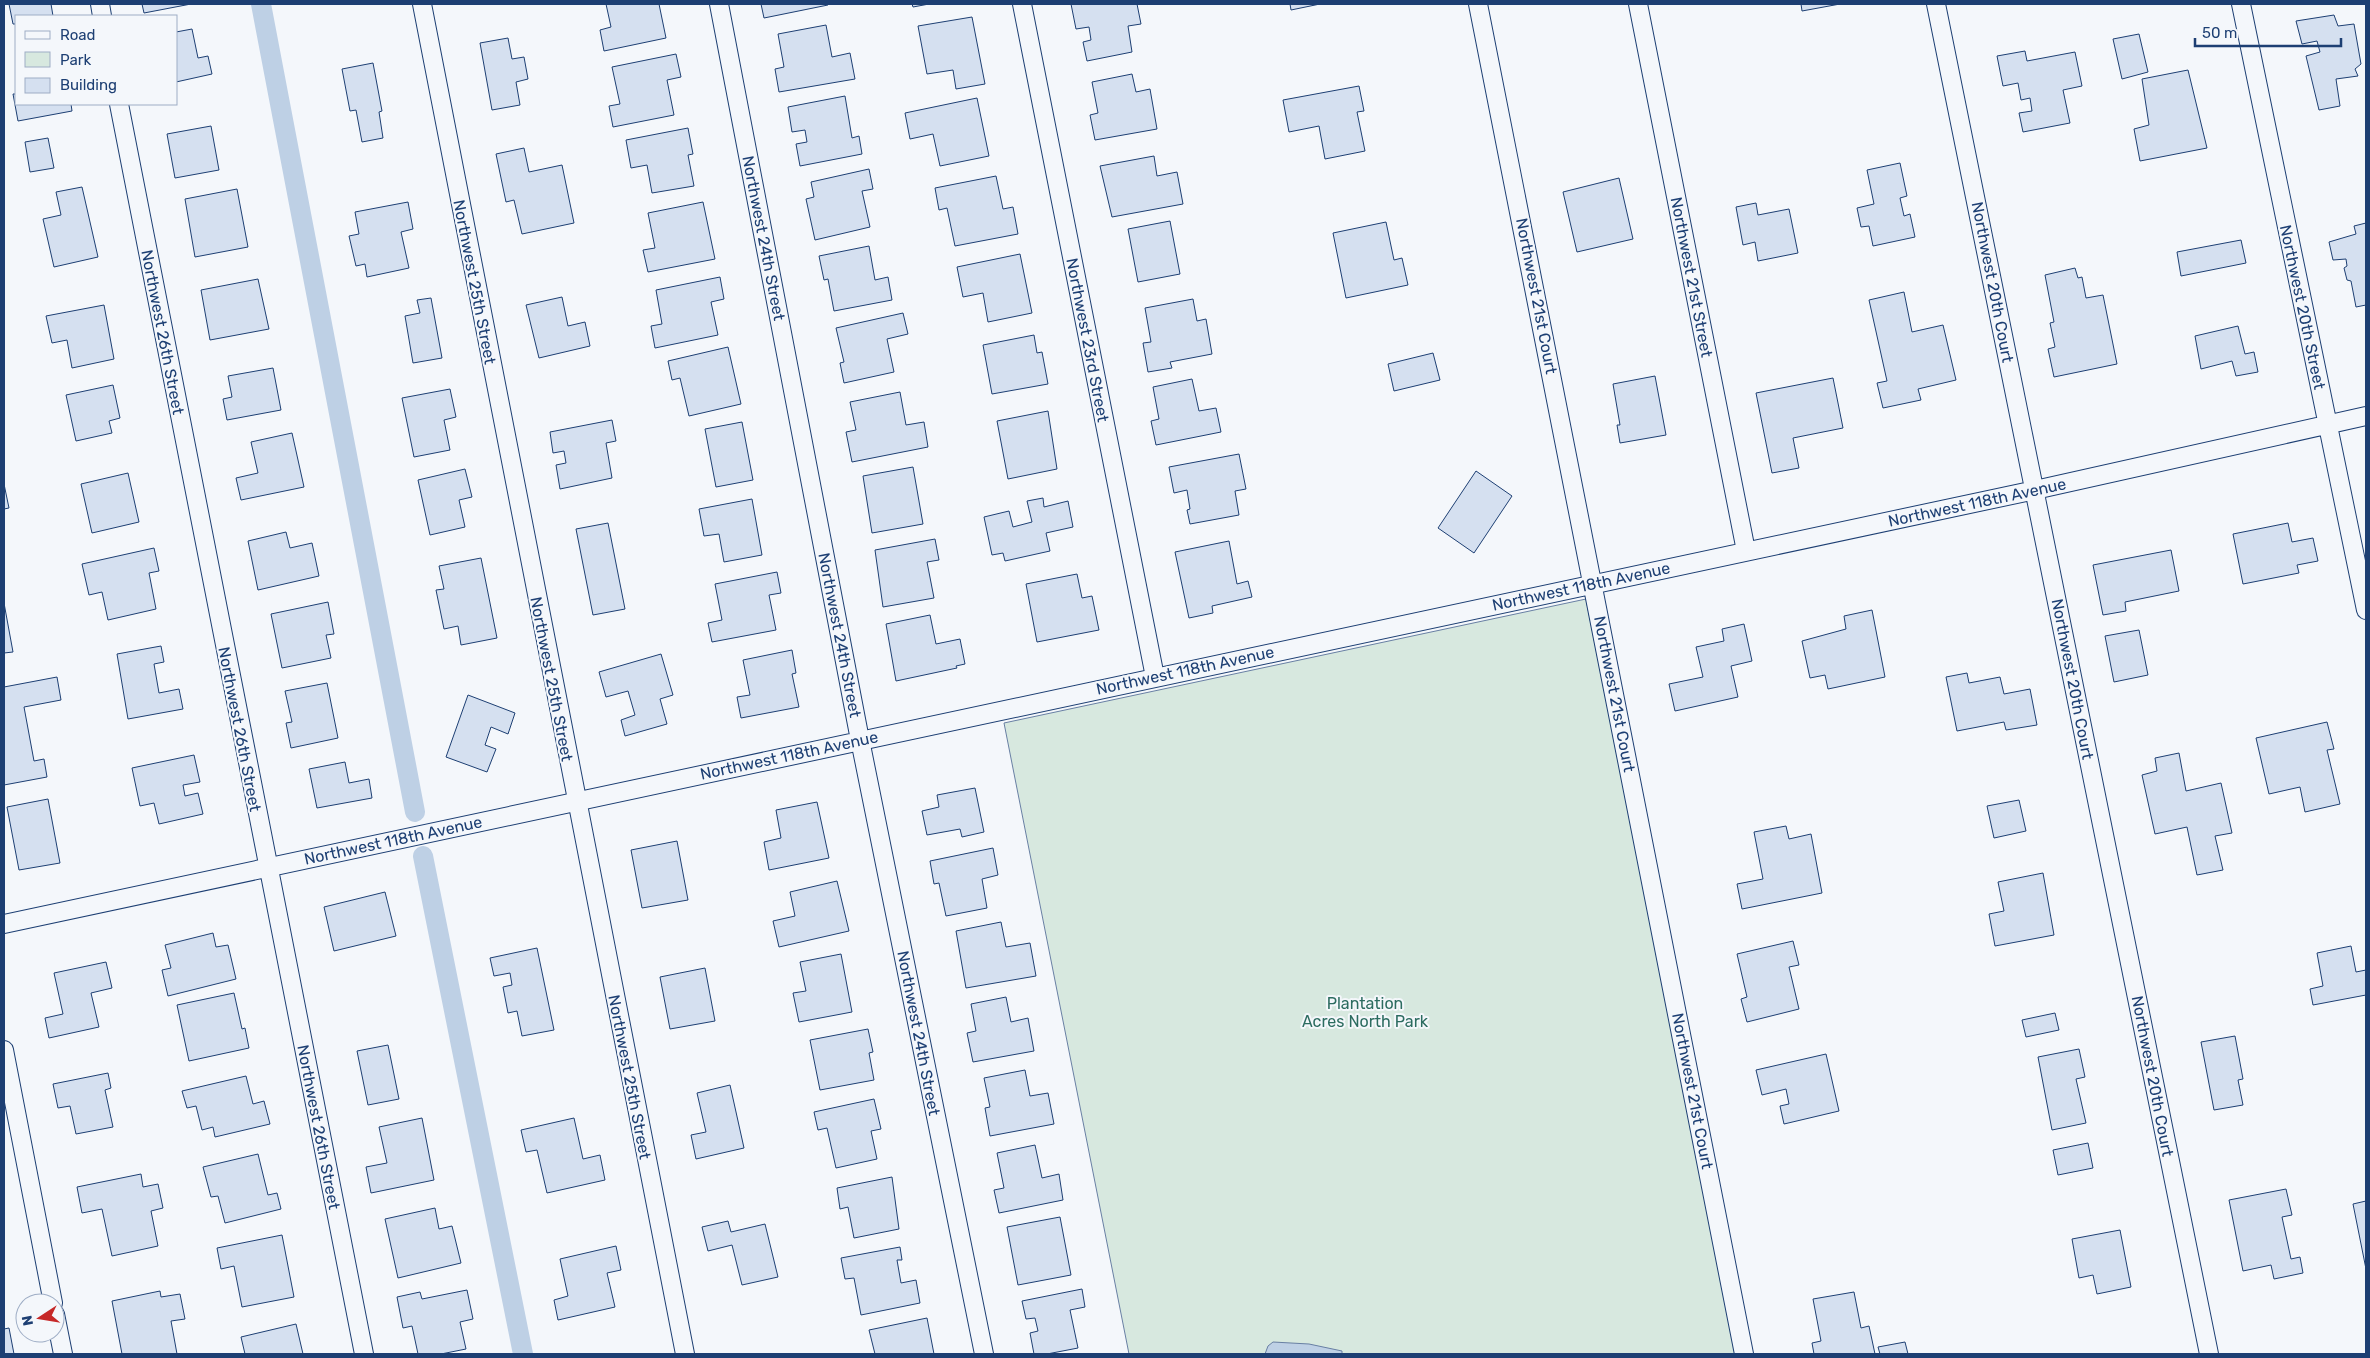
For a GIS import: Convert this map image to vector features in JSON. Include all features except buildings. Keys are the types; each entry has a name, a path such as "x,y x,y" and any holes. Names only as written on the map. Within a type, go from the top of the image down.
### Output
{"street":[{"name":"Northwest 25th Street","path":"422,4 685,1354"},
{"name":"Northwest 24th Street","path":"719,4 860,740 984,1354"},
{"name":"Northwest 23rd Street","path":"1022,4 1155,676"},
{"name":"Northwest 21st Court","path":"1478,4 1594,583 1744,1354"},
{"name":"Northwest 21st Street","path":"1638,4 1746,551"},
{"name":"Northwest 20th Court","path":"1936,4 2209,1354"},
{"name":"Northwest 20th Street","path":"2241,4 2366,610"},
{"name":"Northwest 26th Street","path":"119,105 267,867 364,1354"},
{"name":"Northwest 118th Avenue","path":"4,924 1155,676 2035,490 2366,416"},
{"path":"4,1050 51,1293"}],"green space":[{"name":"Plantation Acres North Park","path":"1586,599 1737,1354 1129,1354 1004,723"}],"water":[{"path":"1273,1342 1309,1344 1342,1351 1342,1354 1265,1354 1268,1346"}],"waterway":[{"path":"261,4 415,812"},
{"path":"423,856 523,1354"}]}
